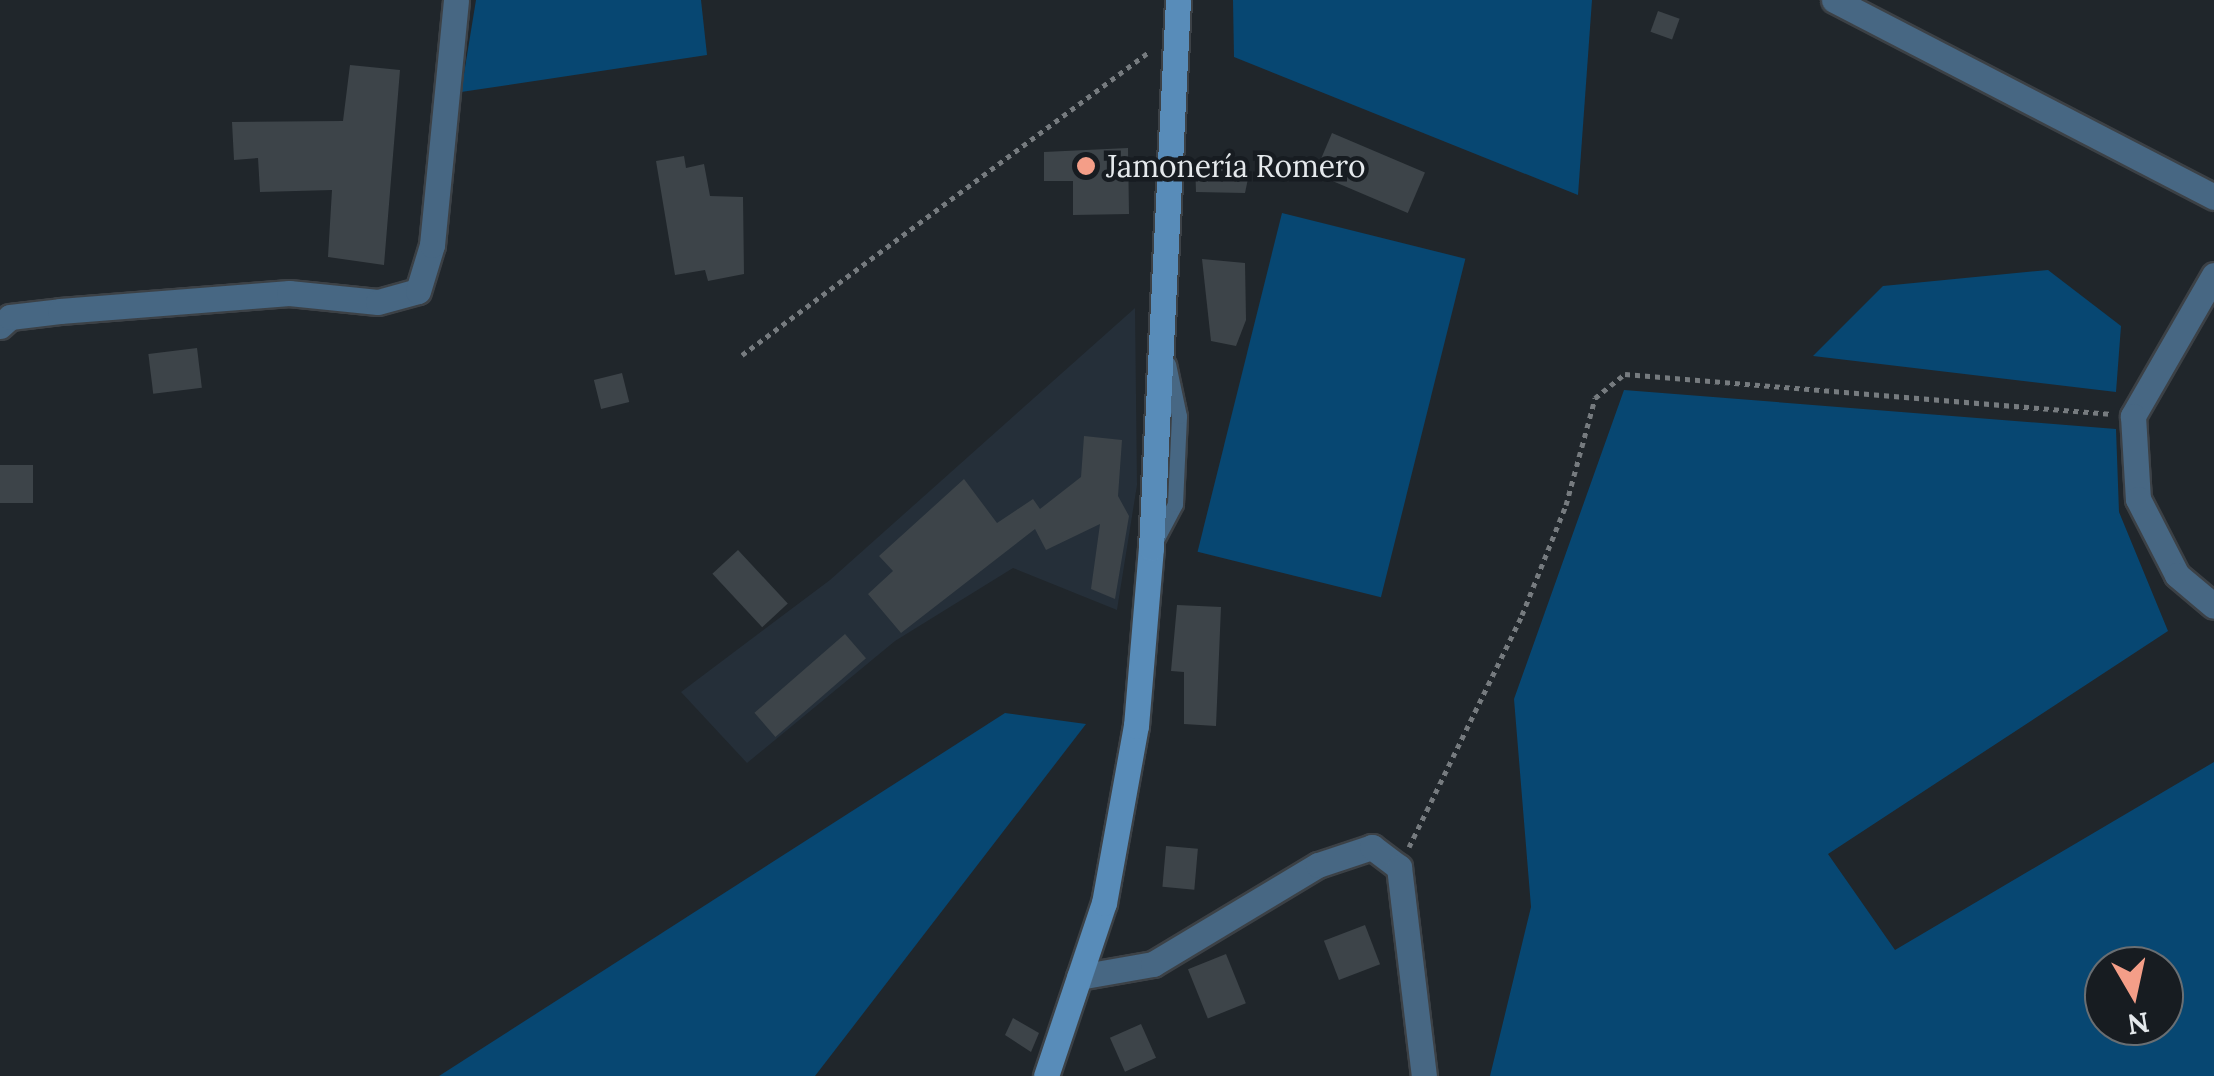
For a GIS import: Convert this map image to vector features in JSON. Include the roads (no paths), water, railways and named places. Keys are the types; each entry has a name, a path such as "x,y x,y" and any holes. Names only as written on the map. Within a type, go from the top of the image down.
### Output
{"main road":[{"path":"1046,1076 1104,904 1136,726 1151,548 1178,0"}],"street":[{"path":"0,326 10,317 60,311 290,293 378,302 418,291 432,244 456,0"},
{"path":"1834,0 2214,197"},
{"path":"2214,275 2132,416 2138,499 2177,575 2214,606"},
{"path":"1079,977 1153,964 1318,865 1372,847 1399,867 1424,1076"}],"place":[{"name":"Jamonería Romero","path":"1086,166"}]}
